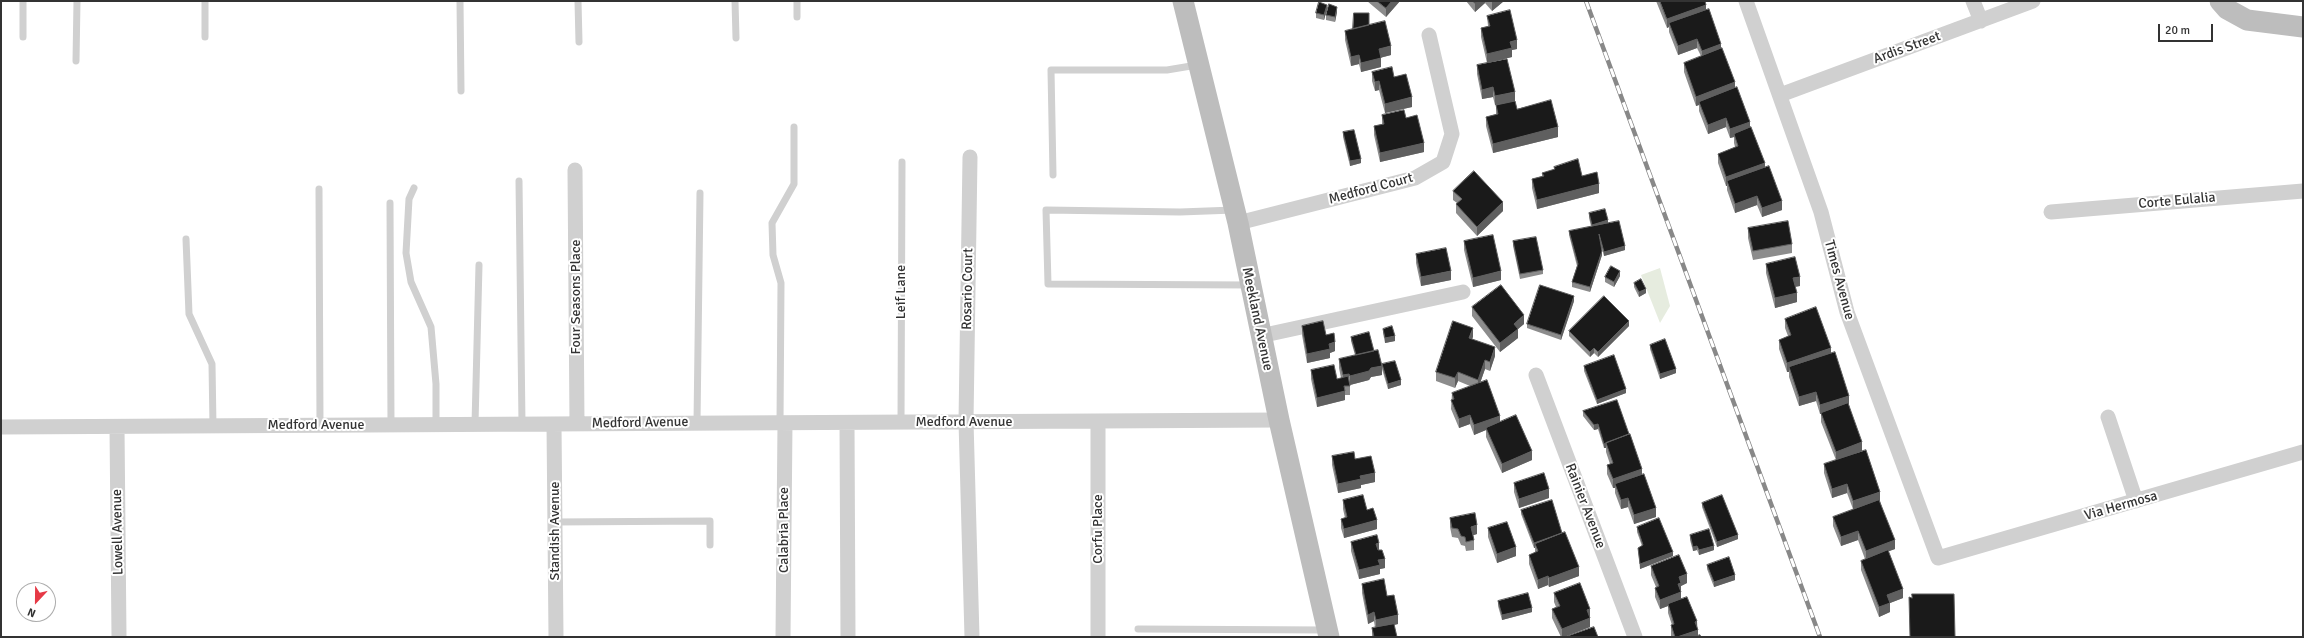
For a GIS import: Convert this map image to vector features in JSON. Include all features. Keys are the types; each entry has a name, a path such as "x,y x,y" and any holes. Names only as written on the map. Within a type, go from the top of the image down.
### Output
{"main road":[{"name":"Meekland Avenue","path":"1183,1 1236,216 1260,336 1328,634"},
{"path":"2220,1 2227,9 2247,20 2303,27"}],"street":[{"name":"Times Avenue","path":"1746,1 1821,212 1847,312 1938,558"},
{"path":"1973,1 1980,21"},
{"name":"Ardis Street","path":"1780,95 2033,1"},
{"name":"Medford Court","path":"1236,216 1415,178 1443,162 1452,134 1430,34"},
{"name":"Rosario Court","path":"970,157 966,421 972,637"},
{"name":"Four Seasons Place","path":"575,170 577,424"},
{"name":"Corte Eulalia","path":"2051,212 2303,191"},
{"path":"1260,336 1462,292"},
{"name":"Rainier Avenue","path":"1536,375 1635,637"},
{"path":"2108,417 2136,501"},
{"name":"Medford Avenue","path":"1,427 1279,420"},
{"name":"Corfu Place","path":"1098,421 1098,637"},
{"name":"Calabria Place","path":"782,423 783,637"},
{"path":"847,423 848,637"},
{"name":"Standish Avenue","path":"554,424 556,637"},
{"name":"Lowell Avenue","path":"117,427 119,637"},
{"name":"Via Hermosa","path":"1938,558 2303,452"}],"lane":[{"path":"23,1 23,37"},
{"path":"76,62 77,1"},
{"path":"205,1 205,37"},
{"path":"460,1 461,91"},
{"path":"578,1 579,42"},
{"path":"735,1 736,38"},
{"path":"797,1 797,17"},
{"path":"1053,175 1051,70 1167,70 1199,65"},
{"path":"782,423 781,283 773,254 772,223 794,184 794,127"},
{"name":"Leif Lane","path":"901,422 902,162"},
{"path":"519,181 522,424"},
{"path":"414,188 409,199 406,253 412,282 431,327 436,384 436,425"},
{"path":"319,189 320,425"},
{"path":"697,422 700,193"},
{"path":"390,203 391,425"},
{"path":"1236,216 1180,212 1046,210 1048,284 1250,285"},
{"path":"186,239 189,314 212,364 213,426"},
{"path":"475,424 479,265"},
{"path":"555,522 710,521 710,545"},
{"path":"1138,630 1328,634"}],"shaded area":[{"path":"1660,268 1670,306 1660,323 1641,275"}],"building":[{"path":"1377,1 1392,1 1386,8"},
{"path":"1660,1 1705,1 1706,5 1667,19"},
{"path":"1319,2 1327,5 1324,15 1316,13"},
{"path":"1329,4 1337,7 1335,17 1326,15"},
{"path":"1709,9 1721,44 1702,51 1697,39 1678,46 1669,23"},
{"path":"1510,10 1517,40 1510,42 1512,48 1487,54 1481,28 1490,26 1487,16"},
{"path":"1354,13 1369,13 1369,25 1353,29"},
{"path":"1385,21 1391,46 1379,49 1381,58 1361,63 1359,55 1351,57 1345,31"},
{"path":"1722,48 1735,82 1696,97 1684,63"},
{"path":"1507,59 1515,92 1495,96 1493,87 1482,90 1477,65"},
{"path":"1392,67 1394,77 1406,74 1412,97 1385,104 1379,81 1375,82 1372,72"},
{"path":"1737,87 1750,122 1730,129 1726,118 1708,125 1699,102"},
{"path":"1551,100 1558,127 1493,144 1486,117 1498,114 1496,105 1515,101 1517,109"},
{"path":"1404,110 1406,118 1417,115 1424,143 1380,153 1374,126 1384,124 1382,115"},
{"path":"1751,127 1765,163 1726,177 1718,154 1738,146 1734,134"},
{"path":"1354,130 1361,159 1350,161 1343,132"},
{"path":"1578,159 1582,176 1597,172 1599,184 1537,200 1532,179 1544,176 1542,173 1555,169 1554,167"},
{"path":"1769,166 1782,201 1762,208 1757,196 1735,204 1727,181"},
{"path":"1474,171 1503,202 1477,227 1456,204 1462,199 1453,191"},
{"path":"1605,209 1608,220 1592,225 1589,213"},
{"path":"1619,221 1625,246 1604,252 1599,234 1602,251 1590,287 1572,282 1578,264 1569,231"},
{"path":"1788,221 1792,244 1753,251 1748,228"},
{"path":"1493,235 1501,271 1473,278 1464,241"},
{"path":"1536,237 1543,270 1520,274 1513,241"},
{"path":"1446,248 1451,271 1421,277 1416,254"},
{"path":"1795,257 1800,277 1793,278 1797,293 1775,298 1766,264"},
{"path":"1611,266 1620,271 1614,282 1605,277"},
{"path":"1641,279 1646,289 1639,292 1634,283"},
{"path":"1501,285 1524,315 1514,324 1518,329 1500,343 1472,307"},
{"path":"1540,285 1574,296 1561,335 1527,324"},
{"path":"1604,296 1629,321 1598,352 1594,348 1590,352 1569,331"},
{"path":"1816,307 1831,348 1787,363 1779,340 1791,335 1785,319"},
{"path":"1323,321 1326,335 1334,333 1335,342 1329,344 1330,349 1307,354 1302,326"},
{"path":"1453,321 1473,328 1469,338 1495,347 1490,362 1485,360 1478,380 1458,372 1455,378 1436,372"},
{"path":"1392,326 1395,336 1385,338 1383,329"},
{"path":"1369,332 1374,351 1356,355 1351,337"},
{"path":"1665,339 1676,369 1660,374 1650,345"},
{"path":"1378,350 1382,366 1371,368 1369,371 1350,376 1349,374 1343,375 1339,359"},
{"path":"1835,352 1849,396 1820,405 1816,392 1799,397 1789,367"},
{"path":"1614,355 1626,389 1597,400 1584,366"},
{"path":"1395,361 1401,380 1388,384 1382,364"},
{"path":"1334,365 1337,379 1348,376 1350,386 1344,386 1345,391 1317,398 1311,370"},
{"path":"1487,380 1500,416 1474,425 1470,415 1459,419 1451,400 1454,399 1452,393"},
{"path":"1617,400 1629,434 1604,444 1598,424 1594,425 1583,411"},
{"path":"1848,403 1862,442 1836,452 1821,413"},
{"path":"1516,415 1532,451 1502,464 1486,428"},
{"path":"1630,434 1642,469 1613,479 1607,465 1613,463 1606,443"},
{"path":"1866,450 1880,492 1853,501 1847,484 1832,489 1824,464"},
{"path":"1354,452 1355,459 1371,456 1375,473 1360,476 1361,479 1338,484 1332,456"},
{"path":"1544,473 1549,489 1519,499 1514,483"},
{"path":"1644,474 1656,508 1634,515 1628,498 1621,500 1615,484"},
{"path":"1363,495 1367,510 1373,508 1377,520 1344,529 1341,519 1347,517 1343,500"},
{"path":"1722,495 1738,535 1717,542 1702,503"},
{"path":"1552,500 1562,533 1534,543 1521,510"},
{"path":"1879,500 1895,540 1866,551 1858,531 1841,537 1833,517"},
{"path":"1475,513 1477,525 1471,527 1474,540 1466,542 1465,537 1461,536 1458,529 1452,528 1450,518"},
{"path":"1659,518 1673,552 1640,564 1638,548 1643,545 1637,527"},
{"path":"1507,522 1516,547 1497,554 1488,528"},
{"path":"1709,529 1714,546 1699,550 1697,546 1693,547 1690,535"},
{"path":"1565,532 1579,567 1549,578 1548,576 1538,580 1529,555 1538,551 1535,544"},
{"path":"1377,535 1379,543 1376,544 1378,550 1382,550 1385,559 1378,560 1380,565 1359,570 1351,542"},
{"path":"1888,550 1903,589 1887,595 1890,603 1879,607 1861,561"},
{"path":"1679,555 1687,574 1679,577 1681,583 1678,584 1681,592 1660,600 1655,588 1659,586 1651,566"},
{"path":"1729,557 1735,575 1714,582 1707,565"},
{"path":"1384,579 1387,596 1394,595 1398,615 1376,620 1374,612 1368,615 1362,584"},
{"path":"1580,583 1590,609 1587,610 1590,618 1562,629 1552,609 1560,606 1554,593"},
{"path":"1528,593 1532,608 1502,615 1498,601"},
{"path":"1912,594 1954,594 1955,637 1910,636 1909,597 1912,598"},
{"path":"1687,597 1697,621 1695,622 1698,630 1675,637 1671,625 1674,624 1668,604"},
{"path":"1394,624 1397,637 1374,637 1372,628"},
{"path":"1594,627 1598,637 1565,637"}],"railway":[{"path":"1586,1 1820,637"}]}
